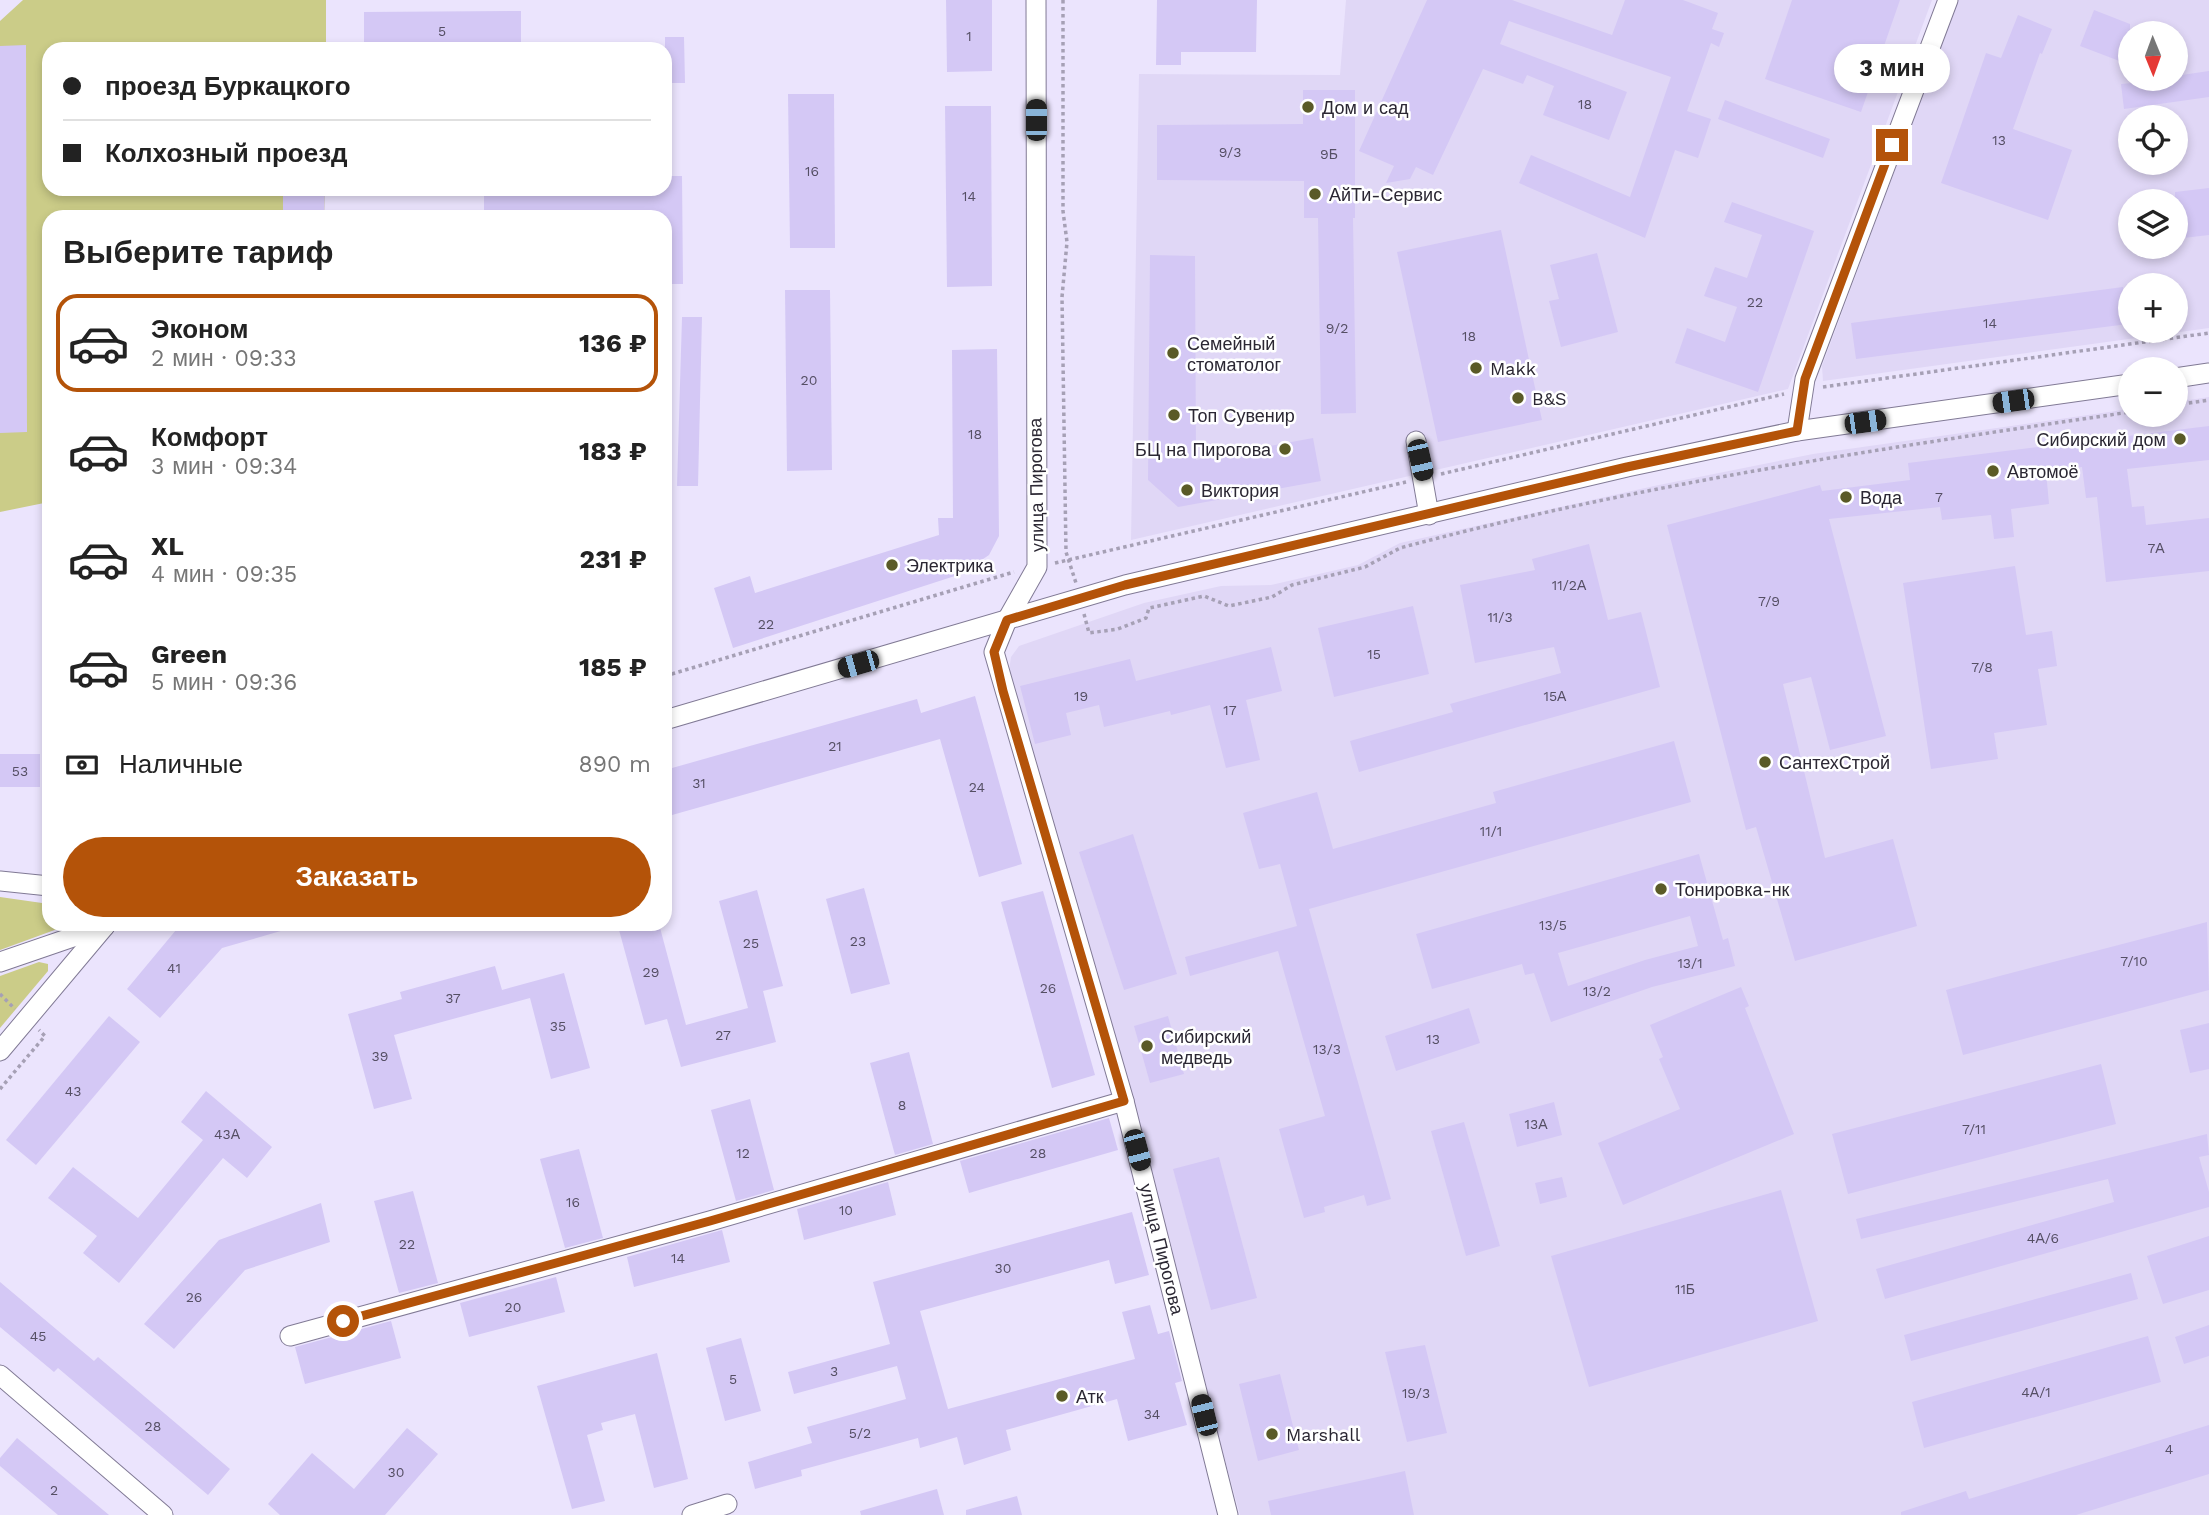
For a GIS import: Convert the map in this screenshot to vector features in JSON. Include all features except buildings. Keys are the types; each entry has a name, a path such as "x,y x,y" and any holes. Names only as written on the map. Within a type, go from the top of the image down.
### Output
{"street":[{"name":"улица Пирогова","path":"1036,0 1037,567 1007,620 994,652 1003,691 1124,1101 1228,1515"},
{"path":"1797,431 1805,379 1948,0"},
{"path":"2188,376 2209,373"},
{"path":"672,718 1125,585 1627,467 1797,431 2118,386"},
{"path":"1416,441 1429,515"},
{"path":"0,881 42,885"},
{"path":"0,962 90,931"},
{"path":"0,1051 102,931"},
{"path":"290,1336 710,1221 1124,1101"},
{"path":"0,1375 163,1515"},
{"path":"692,1515 727,1504"}],"path":[{"path":"1063,0 1063,211 1067,242 1062,297 1066,552 1071,560 1089,633 1118,629 1146,618 1149,608 1204,596 1230,606 1272,597 1292,585 1366,567 1400,548 1633,494 1813,459 2118,414"},
{"path":"2188,403 2209,400"}],"shaded area":[{"path":"1346,0 1932,0 1788,389 1131,540 1139,74 1340,75"},
{"path":"1958,0 2209,0 2209,328 2188,331 2188,273 2118,273 2118,340 1823,381 1822,366"},
{"path":"2209,397 2209,1515 1240,1515 1009,671 1011,657 1019,646 1144,603 1221,586 1271,585 1358,565 1400,543 1654,486 1813,454 2118,411 2118,427 2188,427 2188,400"}],"green space":[{"path":"23,0 326,0 326,42 42,42 42,196 325,196 324,210 42,210 42,503 0,512 0,21"},
{"path":"0,897 42,903 42,931 52,931 0,950"},
{"path":"39,962 48,964 48,971 0,1028 0,976"}],"place":[{"name":"Дом и сад","path":"1308,107"},
{"name":"АйТи-Сервис","path":"1315,194"},
{"name":"Семейный стоматолог","path":"1173,353"},
{"name":"Makk","path":"1476,368"},
{"name":"B&S","path":"1518,398"},
{"name":"Топ Сувенир","path":"1174,415"},
{"name":"Сибирский дом","path":"2180,439"},
{"name":"БЦ на Пирогова","path":"1285,449"},
{"name":"Автомоё","path":"1993,471"},
{"name":"Виктория","path":"1187,490"},
{"name":"Вода","path":"1846,497"},
{"name":"Электрика","path":"892,565"},
{"name":"СантехСтрой","path":"1765,762"},
{"name":"Тонировка-нк","path":"1661,889"},
{"name":"Сибирский медведь","path":"1147,1046"},
{"name":"Атк","path":"1062,1396"},
{"name":"Marshall","path":"1272,1434"}],"route":[{"path":"343,1321 710,1221 1124,1101 1003,691 994,652 1007,620 1125,585 1627,467 1797,431 1805,379 1892,145"}]}
